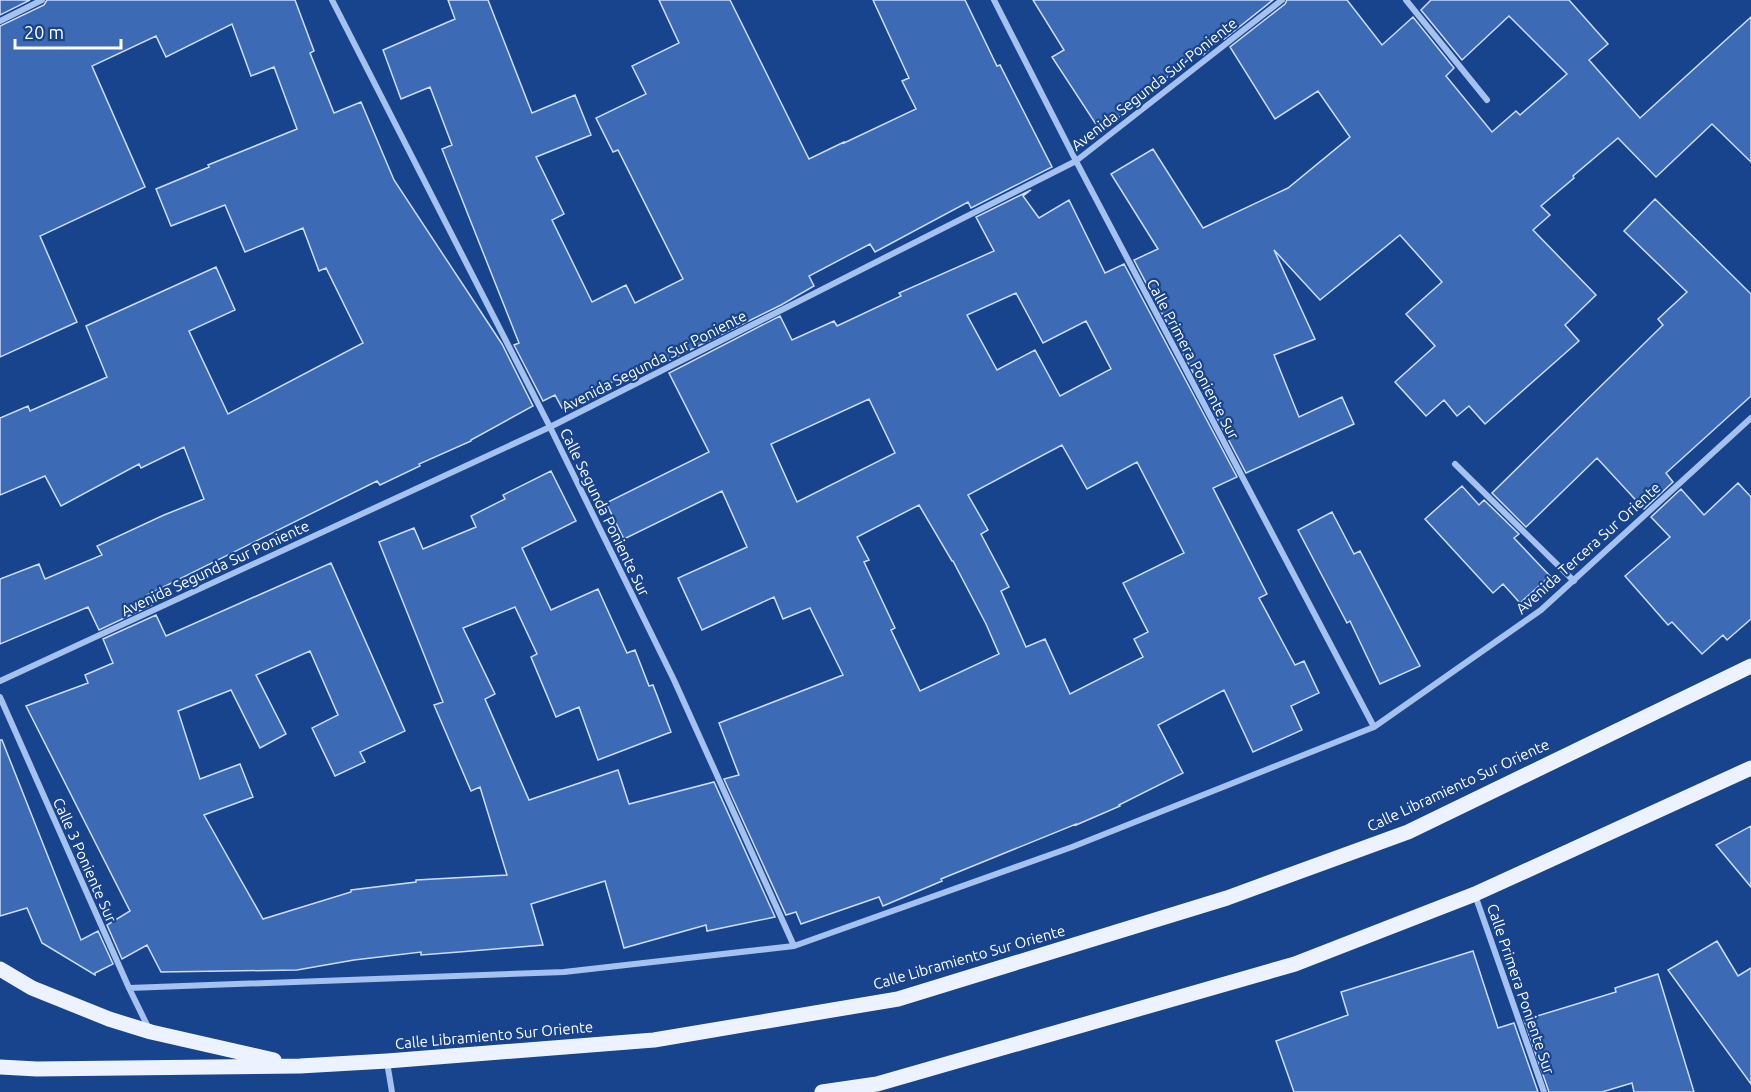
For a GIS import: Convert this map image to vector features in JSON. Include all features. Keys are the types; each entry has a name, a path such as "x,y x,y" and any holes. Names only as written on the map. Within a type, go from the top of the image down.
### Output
{"main road":[{"name":"Calle Libramiento Sur Oriente","path":"0,1067 300,1066 387,1062 654,1040 898,999 1227,898 1408,832 1751,666"},
{"path":"822,1092 877,1084 1296,964 1475,894 1751,768"},
{"path":"0,969 32,988 108,1019 151,1032 300,1066"}],"street":[{"path":"0,21 42,0"},
{"name":"Calle Segunda Poniente Sur","path":"332,0 550,426 674,680 794,946"},
{"name":"Calle Primera Poniente Sur","path":"994,0 1076,161 1374,727"},
{"name":"Avenida Segunda Sur Poniente","path":"0,681 550,426 1076,161 1282,0"},
{"path":"1406,0 1487,100"},
{"name":"Avenida Tercera Sur Oriente","path":"129,988 564,972 794,946 1072,847 1374,727 1541,610 1751,418"},
{"path":"1455,464 1574,581"},
{"name":"Calle 3 Poniente Sur","path":"0,697 129,988 151,1032"},
{"name":"Calle Primera Poniente Sur","path":"1475,894 1544,1092"},
{"path":"387,1062 392,1092"}],"building":[{"path":"0,0 30,0 0,15"},
{"path":"47,0 295,0 314,51 310,53 334,113 361,102 394,180 502,344 533,406 471,441 419,464 420,466 380,485 377,481 147,595 152,605 99,630 88,607 0,644 0,579 39,564 45,579 102,555 97,546 204,499 184,447 141,468 139,464 61,506 45,476 0,495 0,418 28,406 30,411 107,377 86,326 216,267 235,310 189,331 228,414 363,343 326,268 319,271 303,228 245,252 225,205 171,226 156,189 297,129 274,67 251,76 232,24 166,57 156,36 92,66 145,187 40,236 77,322 0,357 0,26 44,5"},
{"path":"448,0 488,0 532,113 575,95 591,135 536,157 564,214 552,220 592,302 626,285 635,303 683,279 618,150 613,152 596,118 646,94 632,66 679,43 659,0 730,0 809,159 916,109 902,81 909,78 873,0 965,0 997,66 1000,65 1052,167 971,208 968,202 875,252 870,244 809,276 814,286 781,305 664,363 662,358 562,408 555,395 543,401 514,345 519,343 442,149 452,145 430,87 401,99 383,50 455,19"},
{"path":"1033,0 1273,0 1203,55 1199,51 1101,132 1052,57 1064,50"},
{"path":"1287,0 1347,0 1382,45 1413,17 1454,68 1446,76 1492,132 1516,111 1520,115 1567,74 1509,16 1462,60 1421,10 1431,0 1569,0 1608,44 1589,60 1640,118 1751,17 1751,162 1712,124 1656,177 1618,138 1541,206 1550,215 1533,230 1596,295 1565,325 1579,341 1485,424 1469,406 1457,416 1444,400 1426,416 1395,382 1435,346 1406,314 1442,282 1400,235 1320,300 1274,250 1315,339 1274,355 1299,417 1342,397 1354,424 1246,473 1134,260 1158,249 1111,174 1153,149 1203,228 1288,188 1350,137 1318,91 1275,119 1230,47 1285,4"},
{"path":"1031,190 1023,196 1039,218 1069,200 1105,273 1124,264 1237,477 1213,488 1267,594 1259,598 1295,665 1304,661 1319,693 1291,706 1302,730 1253,752 1224,690 1158,725 1183,773 1120,806 941,879 942,881 883,906 879,897 801,924 796,912 786,915 724,779 739,775 719,723 843,675 810,608 783,619 774,597 702,630 678,578 747,547 722,491 624,539 606,503 709,452 669,373 780,316 792,340 834,321 837,326 901,296 899,293 994,251 976,217","holes":["1016,293 1043,343 1086,321 1111,369 1060,396 1035,350 997,370 967,315","869,399 895,453 797,502 771,444","1062,445 1087,489 1137,462 1184,553 1123,583 1148,632 1134,639 1143,657 1070,694 1045,639 1026,647 1001,591 1009,587 981,534 988,530 968,495","919,505 953,561 999,654 920,691 891,630 895,628 864,562 869,560 857,537"]},
{"path":"1655,199 1751,294 1751,396 1666,473 1673,482 1644,509 1597,458 1526,527 1492,493 1663,325 1658,319 1687,292 1624,231"},
{"path":"551,471 576,521 522,548 551,610 598,589 627,653 635,650 649,686 653,685 671,732 598,760 579,707 556,717 531,657 537,654 515,607 463,628 495,694 485,699 529,800 618,770 629,804 714,782 775,917 707,931 706,925 624,948 605,881 531,904 543,945 421,955 421,952 297,970 161,972 147,945 122,959 107,925 130,911 26,706 88,683 85,675 113,663 103,639 156,615 166,636 331,563 405,731 360,752 365,762 335,776 312,728 338,715 310,651 256,675 286,734 260,748 231,690 178,711 200,779 240,764 253,797 204,815 263,919 351,892 351,890 416,882 416,880 507,875 480,787 471,791 434,705 443,702 379,542 414,528 423,549 476,527 471,516 505,499 503,495"},
{"path":"1738,483 1751,497 1751,619 1727,640 1723,635 1702,654 1672,622 1668,625 1625,576 1670,537 1651,517 1681,489 1704,515"},
{"path":"1462,486 1479,505 1484,500 1519,534 1514,538 1550,576 1520,603 1503,584 1493,593 1425,519"},
{"path":"1332,512 1354,554 1360,551 1420,666 1380,684 1350,621 1347,623 1298,530"},
{"path":"0,740 2,740 81,940 98,931 113,964 95,975 42,943 27,908 0,916"},
{"path":"1751,826 1751,887 1716,845"},
{"path":"1717,941 1738,976 1751,968 1751,1084 1668,970"},
{"path":"1473,951 1498,1028 1514,1023 1538,1092 1294,1092 1276,1041 1348,1015 1341,992"},
{"path":"1658,974 1694,1092 1634,1092 1632,1083 1602,1092 1549,1092 1524,1020 1616,992 1615,988"}]}
